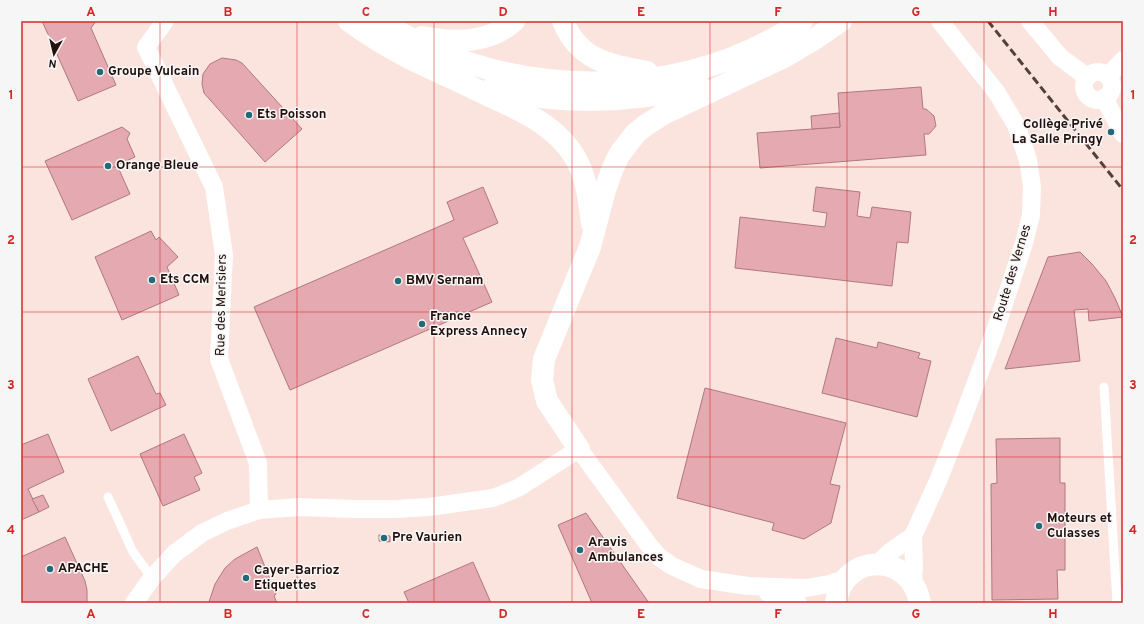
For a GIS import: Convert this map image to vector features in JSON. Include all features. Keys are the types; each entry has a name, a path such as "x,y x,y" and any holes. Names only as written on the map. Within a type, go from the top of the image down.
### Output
{"main road":[{"path":"350,21 376,39 408,57 538,120 560,138 576,159 583,175 589,195 593,232"},
{"path":"389,26 432,39 472,40 494,34 514,21"},
{"path":"563,21 570,36 578,45 598,60 664,76"},
{"path":"389,26 429,48 484,68 525,77 554,81 588,83 615,82 664,76 687,71 736,56 771,40 802,21"},
{"path":"580,449 547,401 542,380 544,358 590,247 593,232 612,170 620,155 635,134 664,113 784,57 841,21"},
{"path":"408,57 435,69 481,85 524,94 576,100 611,100 646,96 689,89 743,75"},
{"path":"836,603 838,592 846,579 858,569 877,564 888,565 904,573 917,593"}],"street":[{"name":"Rue des Merisiers","path":"165,21 146,47 214,187 224,255 219,359 258,463 259,510"},
{"name":"Route des Vernes","path":"917,593 913,536 938,481 994,334 1024,243 1030,215 1032,187 1028,160 1016,125 997,93 940,21"},
{"path":"1030,21 1060,57 1087,78"},
{"path":"1108,76 1123,60"},
{"path":"1093,72 1101,72 1108,76 1112,84 1111,92 1104,98 1095,100 1087,95 1084,86 1087,78 1093,72"},
{"path":"1104,98 1123,134"},
{"path":"134,603 152,578 174,554 202,533 227,521 259,510 299,507 402,509 429,507 493,498 518,488 580,449 648,544 659,557 672,566 701,579 748,586 806,588 846,579"},
{"path":"877,564 890,552 913,536"},
{"path":"748,586 798,603"}],"lane":[{"path":"1104,387 1117,603"},
{"path":"108,497 133,552 152,578"}],"building":[{"path":"42,21 96,21 91,28 116,85 78,101"},
{"path":"222,58 236,60 242,63 302,129 265,162 204,93 202,84 203,74 210,64"},
{"path":"921,87 923,109 926,109 934,116 936,126 929,134 924,134 926,155 760,168 757,133 840,127 838,93"},
{"path":"839,113 840,127 812,129 811,116"},
{"path":"122,127 130,133 127,139 135,157 117,165 130,194 72,220 45,161"},
{"name":"BMV Sernam","path":"483,187 498,223 463,238 492,302 290,390 254,307 454,220 447,202"},
{"path":"816,187 860,192 857,216 870,218 872,207 911,212 908,243 897,242 892,286 735,268 740,217 825,227 827,213 813,211"},
{"path":"151,231 156,240 159,237 178,257 167,267 179,295 122,320 95,257"},
{"path":"1080,252 1106,281 1123,317 1089,321 1088,309 1074,310 1080,361 1005,369 1048,257"},
{"path":"836,338 877,348 878,342 920,353 918,358 931,361 917,417 822,393"},
{"path":"138,356 156,394 160,393 166,405 111,431 88,379"},
{"path":"705,388 846,423 830,484 840,486 831,523 804,539 772,530 774,523 677,498"},
{"path":"48,434 64,472 28,489 39,512 21,520 21,445"},
{"path":"184,434 202,473 194,477 200,490 163,506 140,454"},
{"path":"1060,438 1060,483 1065,483 1065,570 1057,570 1058,599 992,600 991,484 997,483 996,439"},
{"path":"43,495 49,507 39,512 32,499"},
{"path":"586,513 649,603 592,603 558,525"},
{"name":"Pre Vaurien","path":"379,535 390,536 390,542 379,541"},
{"name":"APACHE","path":"65,537 85,581 87,603 21,603 21,557"},
{"path":"257,547 276,594 274,596 277,603 207,603 209,602 215,584 225,568 235,559"},
{"path":"473,562 491,603 409,603 404,592"}],"railway":[{"path":"988,21 1123,190"}],"place":[{"name":"Groupe Vulcain","path":"100,72"},
{"name":"Ets Poisson","path":"249,115"},
{"name":"Collège Privé La Salle Pringy","path":"1111,132"},
{"name":"Orange Bleue","path":"108,166"},
{"name":"Ets CCM","path":"152,280"},
{"name":"BMV Sernam","path":"398,281"},
{"name":"France Express Annecy","path":"422,324"},
{"name":"Moteurs et Culasses","path":"1039,526"},
{"name":"Pre Vaurien","path":"384,538"},
{"name":"Aravis Ambulances","path":"580,550"},
{"name":"APACHE","path":"50,569"},
{"name":"Cayer-Barrioz Etiquettes","path":"246,578"}]}
